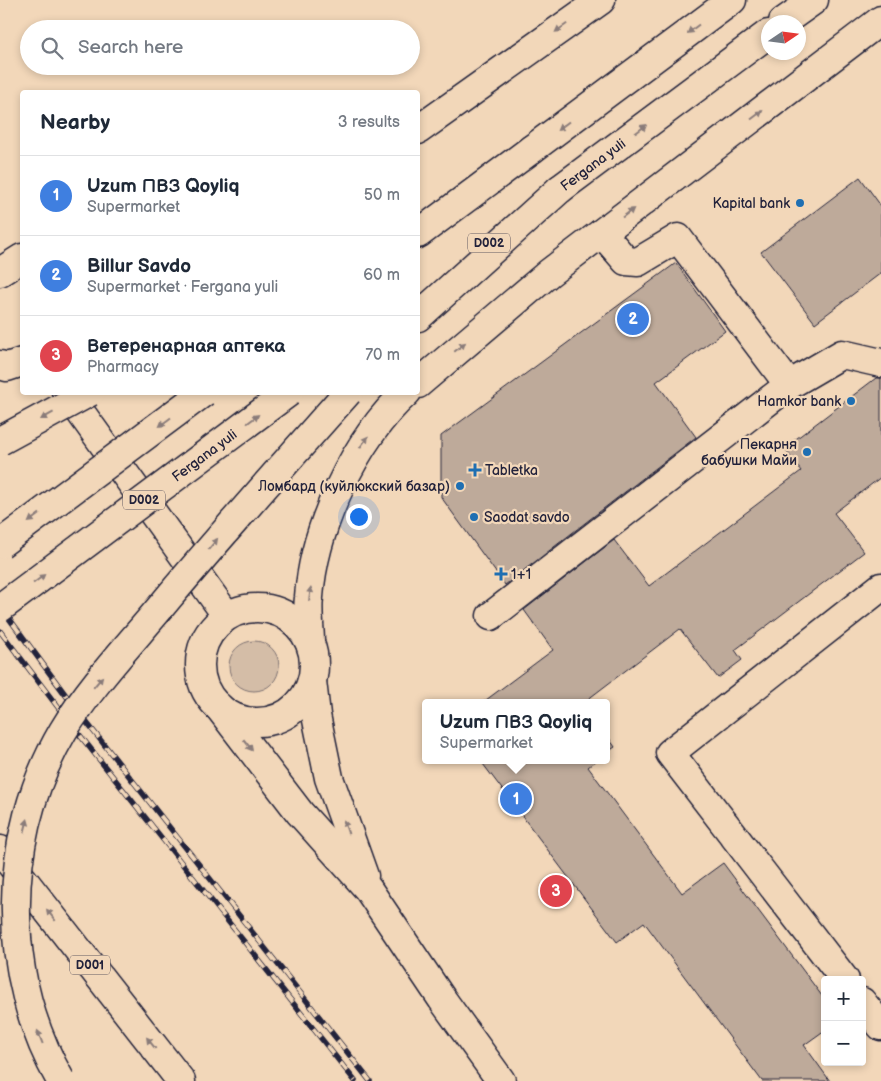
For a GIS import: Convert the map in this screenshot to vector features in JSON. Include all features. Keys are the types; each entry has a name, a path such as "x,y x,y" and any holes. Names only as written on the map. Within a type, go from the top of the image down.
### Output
{"main road":[{"path":"420,129 600,0"},
{"path":"420,233 732,0"},
{"path":"793,15 814,0"},
{"path":"420,381 549,273 881,20"},
{"name":"Fergana yuli","path":"420,294 761,39"},
{"path":"420,211 532,149"},
{"path":"420,315 560,189"},
{"path":"602,233 626,261 638,262 678,238 788,385"},
{"path":"0,272 20,259"},
{"path":"491,616 788,385 842,354 881,363"},
{"path":"0,365 7,367 20,363"},
{"path":"68,395 227,616"},
{"path":"0,441 84,395"},
{"path":"0,544 200,395"},
{"name":"Fergana yuli","path":"0,608 284,395"},
{"path":"60,1081 44,1048 28,1000 15,926 16,877 24,831 45,769 63,731 86,697 229,525 345,395"},
{"path":"368,889 329,778 316,715 312,682 315,662 310,643 308,597 330,511 357,452 386,411 404,395"},
{"path":"842,976 670,752 881,587"},
{"path":"310,643 300,626 284,614 258,608 245,609 227,616 214,627 200,659 202,676 208,693 300,813 368,889 502,1081"},
{"path":"218,706 234,717 244,720 253,722 272,720 290,712 304,699 312,682"},
{"name":"D001","path":"0,850 181,1081"},
{"path":"866,1007 881,1026"}],"shaded area":[{"path":"254,641 263,643 274,652 279,666 277,675 268,686 254,691 245,689 234,680 229,666 231,657 240,646"}],"building":[{"path":"860,177 881,206 881,273 815,323 761,252"},
{"path":"676,263 725,331 656,382 696,437 505,585 441,497 441,436"},
{"path":"876,378 881,378 881,477 834,513 864,552 735,650 742,660 718,678 680,629 588,699 487,699 553,650 524,610 614,540 649,586 801,471 784,448"},
{"path":"610,740 615,747 610,750"},
{"path":"483,764 592,764 588,767 682,893 723,863 821,995 821,1033 804,1045 830,1081 762,1081 644,922 617,942"}],"railway":[{"path":"0,606 76,709 370,1081"},
{"path":"0,631 67,719 355,1081"}],"place":[{"name":"Kapital bank","path":"800,203"},
{"name":"Billur Savdo","path":"633,319"},
{"name":"Hamkor bank","path":"851,401"},
{"name":"Пекарня бабушки Майи","path":"807,452"},
{"name":"Tabletka","path":"475,470"},
{"name":"Ломбард (куйлюкский базар)","path":"460,486"},
{"name":"Saodat savdo","path":"474,517"},
{"name":"1+1","path":"501,574"},
{"name":"Uzum ПВЗ Qoyliq","path":"516,799"},
{"name":"Ветеренарная аптека","path":"556,891"}]}
